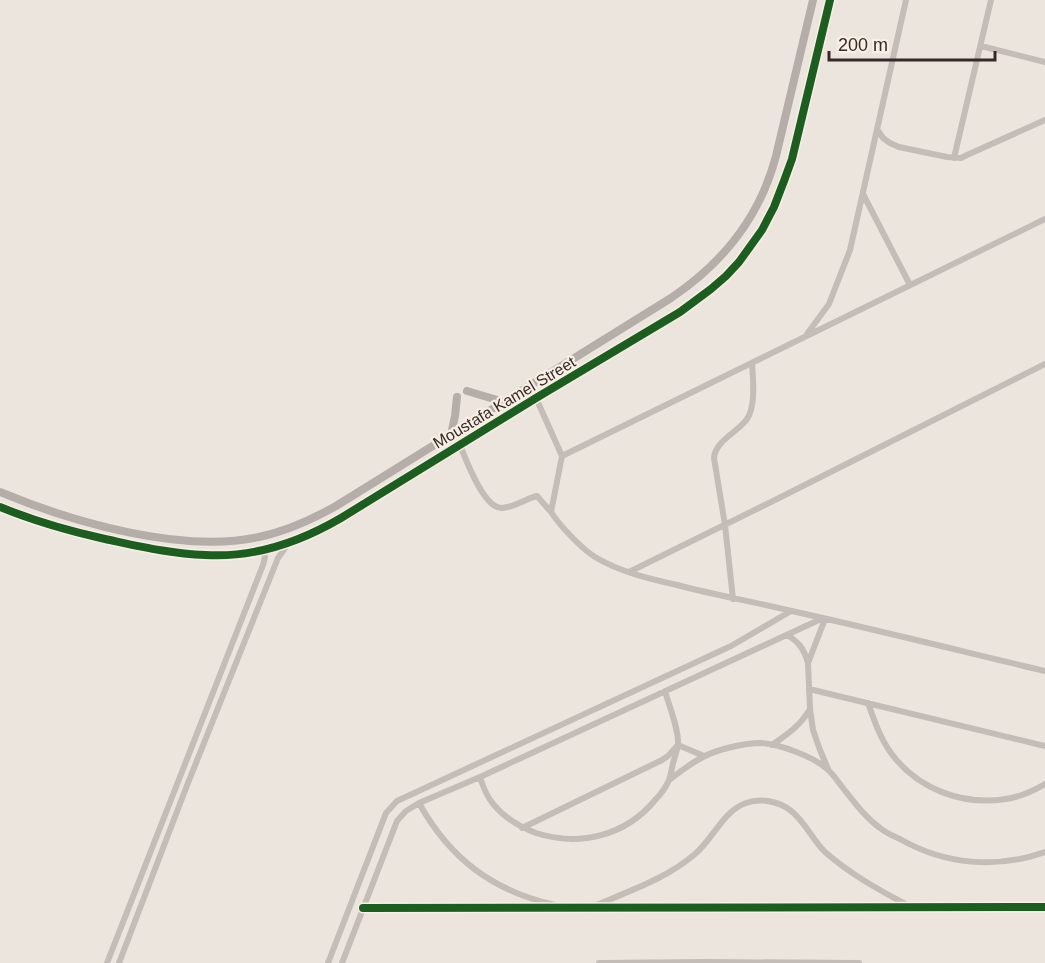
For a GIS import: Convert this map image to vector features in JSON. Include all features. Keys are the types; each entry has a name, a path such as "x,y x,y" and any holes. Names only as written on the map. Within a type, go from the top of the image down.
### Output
{"street":[{"name":"Moustafa Kamel Street","path":"0,492 56,513 126,531 190,542 231,541 259,537 311,520 336,506 671,298 706,272 725,253 746,224 770,178 813,0"},
{"name":"Moustafa Kamel Street","path":"0,507 57,527 157,550 207,556 231,555 289,542 320,530 341,518 680,312 711,289 739,262 762,230 774,207 792,159 830,0"},
{"path":"804,337 829,304 850,250 906,0"},
{"path":"954,158 991,0"},
{"path":"981,46 1045,62"},
{"path":"877,129 883,138 899,147 954,158 967,155 1045,120"},
{"path":"776,156 792,159"},
{"path":"863,194 910,285"},
{"path":"562,456 1045,219"},
{"path":"733,599 714,452 747,419 751,409 752,363"},
{"path":"629,572 1045,364"},
{"path":"467,391 504,402"},
{"path":"451,435 458,397"},
{"path":"536,398 562,456 551,512"},
{"path":"482,416 489,427"},
{"path":"473,421 480,433"},
{"path":"460,445 478,486 496,507 516,505 537,496 569,535 594,557 629,572 733,599 1045,670"},
{"path":"123,543 126,531"},
{"path":"119,963 190,777 278,558 289,542"},
{"path":"107,963 263,565 265,557 263,549"},
{"path":"328,963 386,813 397,801 731,646 791,611"},
{"path":"342,963 397,821 406,811 419,803 824,618"},
{"path":"808,663 824,618"},
{"path":"787,635 805,651 813,730 828,770 857,807 880,829 925,851 946,858 974,863 1001,862 1045,852"},
{"path":"809,689 1045,746"},
{"path":"665,691 678,745 669,780"},
{"path":"868,703 880,735 891,753 906,770 923,783 943,793 964,799 986,801 1008,799 1029,793 1045,784"},
{"path":"772,745 802,721 810,709"},
{"path":"480,777 485,792 494,806 522,828 561,839 580,840 599,837 634,821 649,808 669,780 704,756 731,747 760,743 772,745 795,752 828,770"},
{"path":"678,745 704,756"},
{"path":"522,828 662,760 678,745"},
{"path":"591,908 663,876 696,854 732,810 746,803 761,800 777,802 790,810 824,851 866,883 912,908"},
{"path":"419,803 431,825 452,850 476,871 504,888 534,900 566,908"},
{"path":"363,908 1045,907"},
{"path":"599,963 859,963"}],"cycle path":[{"path":"0,507 78,533 167,551 223,555 276,547 341,518 680,312 711,289 739,262 762,230 774,207 792,159 830,0"},
{"path":"363,908 1045,907"}]}
